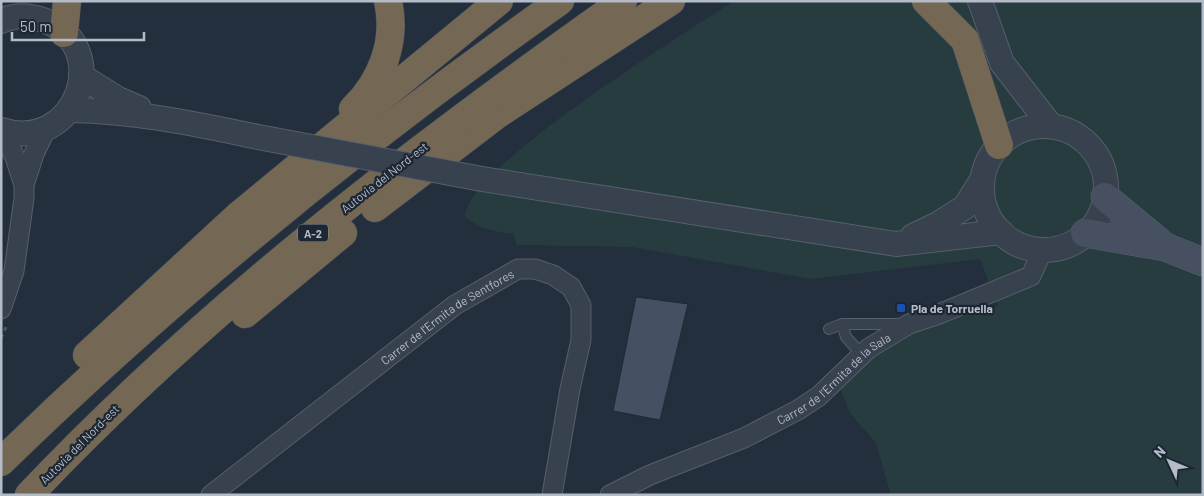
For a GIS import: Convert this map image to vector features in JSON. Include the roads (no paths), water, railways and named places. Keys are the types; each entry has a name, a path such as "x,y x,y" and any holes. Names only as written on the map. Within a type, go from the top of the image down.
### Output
{"highway":[{"path":"64,33 67,1"},
{"path":"1,437 356,107 375,82 390,43 392,22 388,1"},
{"path":"239,215 499,1"},
{"path":"1,462 113,357 300,196 408,113 560,1"},
{"name":"Autovia del Nord-est","path":"29,495 68,454 209,320 346,207 471,110 623,1"},
{"path":"68,454 157,387 364,216 498,114 672,1"},
{"path":"623,32 686,1"},
{"path":"926,1 965,40 999,145"}],"main road":[{"path":"1105,198 1165,247"},
{"path":"1085,233 1165,247 1203,262"}],"street":[{"path":"980,1 1002,63 1051,126"},
{"path":"1,130 24,134 46,129 59,121 70,110 78,94 81,76 76,50 64,33 40,19 14,13"},
{"path":"81,76 118,99 157,116"},
{"path":"70,110 113,110 157,116 482,179 896,244 1001,232"},
{"path":"896,244 938,224 965,207 982,180 988,161 999,145 1008,137 1028,128 1051,126 1078,136 1097,156 1103,169 1105,198 1096,221 1085,233 1073,242 1043,250 1020,245 1001,232 985,208 982,180"},
{"path":"1,309 14,271 24,185 34,154 46,129"},
{"path":"1,130 15,157 24,185"},
{"name":"Carrer de l'Ermita de la Sala","path":"610,495 650,475 744,438 798,410 820,396 870,348 909,324 939,314 1031,276 1043,250"},
{"name":"Carrer de l'Ermita de Sentfores","path":"211,495 454,305 518,269 535,269 553,275 570,288 581,305 581,340 570,389 552,495"}],"lane":[{"path":"829,329 842,324 909,324"},
{"path":"842,324 846,337 862,355"}],"place":[{"name":"Pla de Torruella","path":"901,308"}]}
